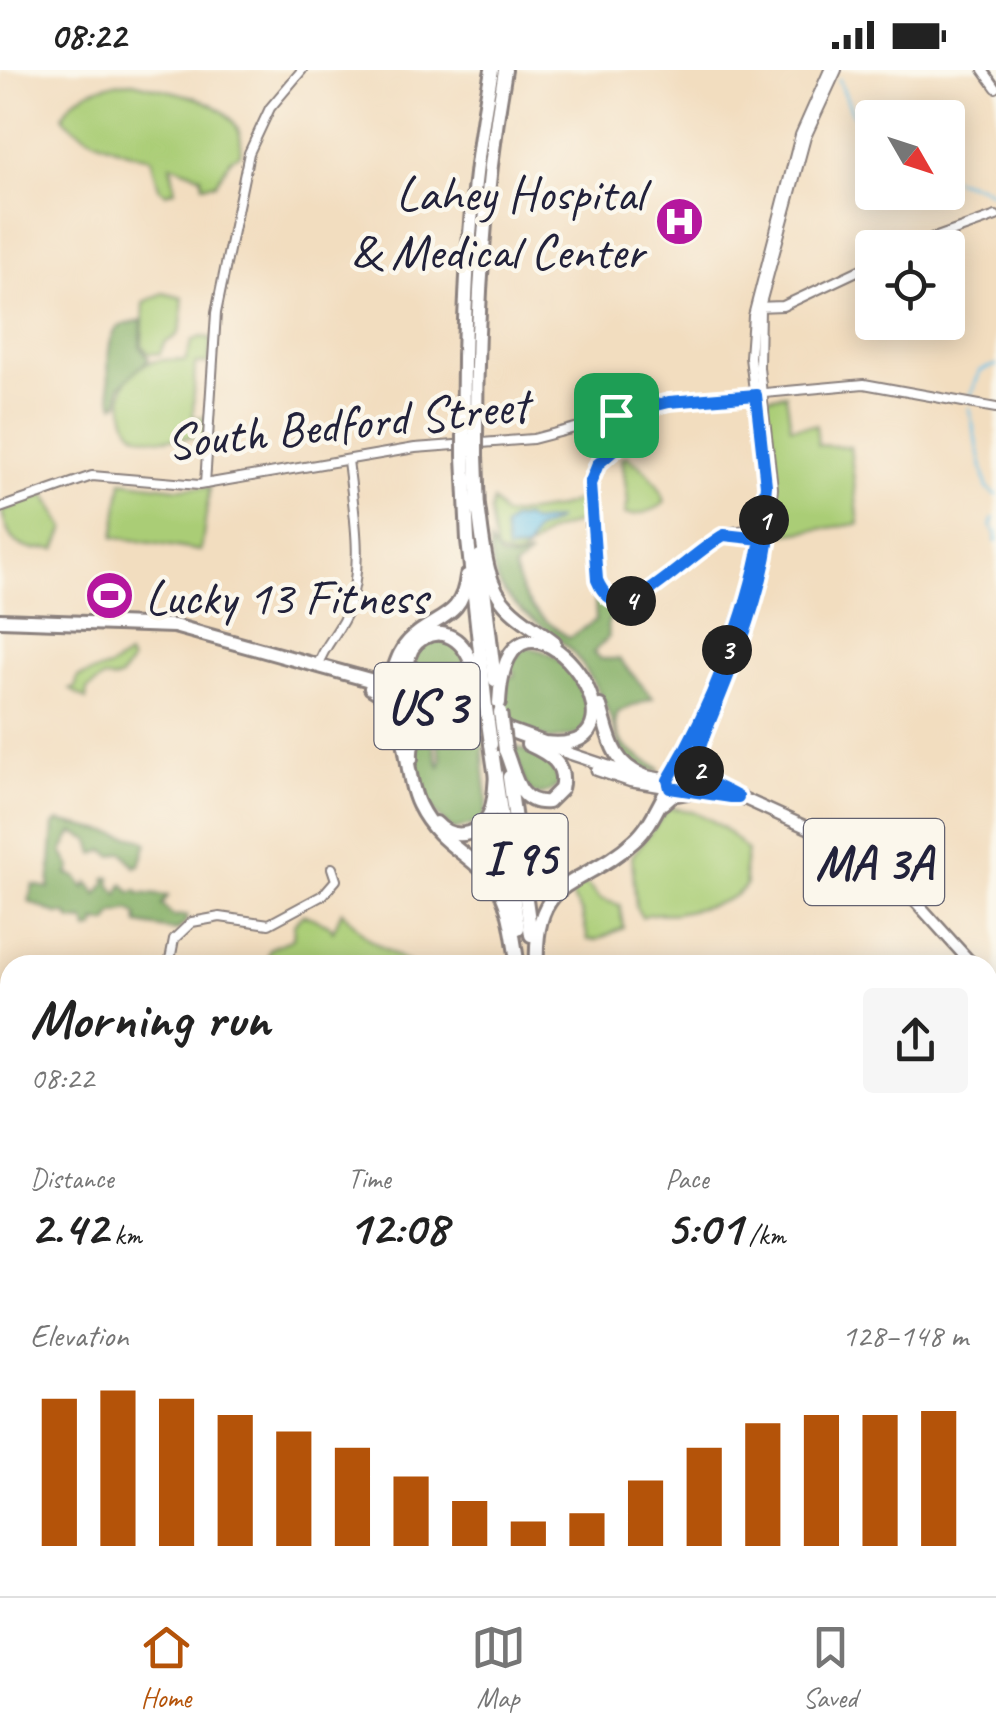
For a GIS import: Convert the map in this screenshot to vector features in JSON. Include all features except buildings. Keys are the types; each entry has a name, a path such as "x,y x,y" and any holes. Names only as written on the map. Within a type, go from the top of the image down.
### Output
{"highway":[{"name":"I 95","path":"492,70 469,266 469,554 495,707"},
{"name":"I 95","path":"470,434 491,163 505,70"},
{"name":"I 95","path":"470,456 478,506 498,747 534,955"},
{"path":"478,506 498,594 510,610 578,664 595,694 616,756 630,770 644,776"},
{"name":"US 3","path":"374,685 391,677 402,649 410,640 457,606 465,588 469,554"},
{"name":"US 3","path":"1,620 158,623 374,685 532,743 562,770 561,790 548,802 534,802 523,794 498,747"},
{"path":"442,706 417,688 408,668 414,645 435,634 455,638 468,651 495,707"},
{"path":"495,707 503,664 518,644 532,640 545,643 570,664 595,706 593,727 584,738 570,744 532,743"},
{"path":"374,685 397,713 410,781 426,818 500,892 518,955"},
{"name":"MA 3A","path":"374,685 442,706 532,743"},
{"path":"466,721 433,720 418,730 412,742 412,768 418,791 436,824 457,835 480,828 492,808 496,774"},
{"name":"I 95","path":"498,747 496,774 520,955"},
{"path":"649,821 671,783"},
{"path":"536,955 537,923 548,902 634,841 668,797 694,791"}],"main road":[{"path":"205,484 216,312 249,153 270,108 302,70"},
{"path":"732,398 748,388 758,307 800,134 829,70"},
{"path":"759,395 758,307 806,137 837,70"},
{"path":"984,70 996,88"},
{"path":"957,230 996,216"},
{"path":"758,307 782,306 855,272"},
{"path":"712,787 701,775 697,762 754,601 772,475 751,366"},
{"name":"South Bedford Street","path":"0,508 92,476 205,484 414,448 532,440 669,402 864,384 996,408"},
{"path":"620,414 621,444 598,465 590,487 596,572 606,594 620,602 634,600 724,535 740,531 764,536"},
{"path":"320,669 324,651 348,610 356,572 348,460"},
{"path":"671,783 704,712 764,536"},
{"path":"671,783 710,719"},
{"name":"MA 3A","path":"532,743 694,791 738,797"},
{"name":"MA 3A","path":"532,743 614,777 712,787 841,842 874,862 916,900 964,955"},
{"path":"171,955 174,940 192,922 220,917 260,924 279,920 330,891 336,877 332,868"}],"green space":[{"path":"133,82 205,101 233,121 240,136 240,154 231,159 216,183 203,185 201,176 171,164 175,190 166,193 159,188 151,158 90,137 63,116 74,101 92,90"},
{"path":"163,293 183,298 181,328 165,343 160,354 148,353 142,345 144,302"},
{"path":"142,320 140,346 149,359 120,386 119,402 114,405 109,376 111,342 119,327"},
{"path":"211,338 209,363 195,364 193,417 206,418 207,434 162,439 134,432 123,400 128,377 146,364 185,361 192,341"},
{"path":"786,394 791,427 816,425 818,445 850,447 859,524 774,535 776,469 765,401"},
{"path":"627,456 655,481 665,502 662,505 640,514 625,514 628,502 622,458"},
{"path":"122,481 177,488 210,487 201,551 114,537"},
{"path":"45,494 65,528 56,549 24,547 13,539 2,511"},
{"path":"580,500 580,522 549,532 519,557 496,552 490,513 493,501 504,516"},
{"path":"490,543 500,557 514,560 530,555 514,568 522,592 541,616 569,638 596,620 595,600 604,598 628,604 650,593 628,612 615,613 607,625 609,637 593,653 600,659 619,659 653,698 618,712 616,723 626,747 659,771 635,765 623,753 605,705 581,664 506,594 492,564"},
{"path":"437,638 460,647 470,674 465,682 466,695 456,691 452,673 445,667 429,687 420,682 413,661 421,645"},
{"path":"525,647 560,661 576,680 591,716 581,734 551,740 510,724 503,680 515,675 511,662"},
{"path":"128,656 131,662 121,677 104,678 87,690 86,700 70,689 75,688 78,677 109,668"},
{"path":"441,724 482,733 487,802 484,816 453,830 427,801 416,765 416,739 425,732 430,734 440,768 442,759 434,732"},
{"path":"514,746 551,761 559,784 546,793 530,792"},
{"path":"669,808 703,816 739,842 747,851 746,885 733,897 714,904 642,917 636,908 632,856"},
{"path":"58,821 147,843 140,865 135,867 123,852 112,856 105,850 94,854 90,840 73,832 62,852 71,867 68,874 85,888 88,882 97,895 106,883 105,878 110,877 118,894 123,884 131,893 137,890 168,896 162,905 173,916 187,915 186,922 177,931 138,924 137,915 130,910 113,914 108,923 95,921 95,928 88,930 85,921 71,920 66,914 29,902 33,885 49,888 54,825"},
{"path":"585,883 600,899 620,905 623,928 588,940 582,913 568,891"},
{"path":"342,911 368,939 395,955 268,955 271,948 293,939 294,924 303,914 329,925 333,931"}],"water":[{"path":"525,518 533,523 558,520 535,531 526,550 507,551 504,528 512,520"}],"waterway":[{"path":"839,79 855,117"},
{"path":"965,183 996,192"},
{"path":"970,397 980,371 996,365"},
{"path":"969,408 987,488 996,495"},
{"path":"994,518 991,527 996,542"}],"place":[{"name":"Lahey Hospital & Medical Center","path":"679,221"},
{"name":"Lucky 13 Fitness","path":"110,596"}],"route":[{"path":"756,395 766,485 762,532 768,535 768,550 761,581 697,762 701,775 712,787 738,797 670,788 668,780 704,712 750,586 761,539 724,535 634,600 620,602 608,596 597,580 590,487 598,465 621,444 616,415 669,402 756,395"}]}
